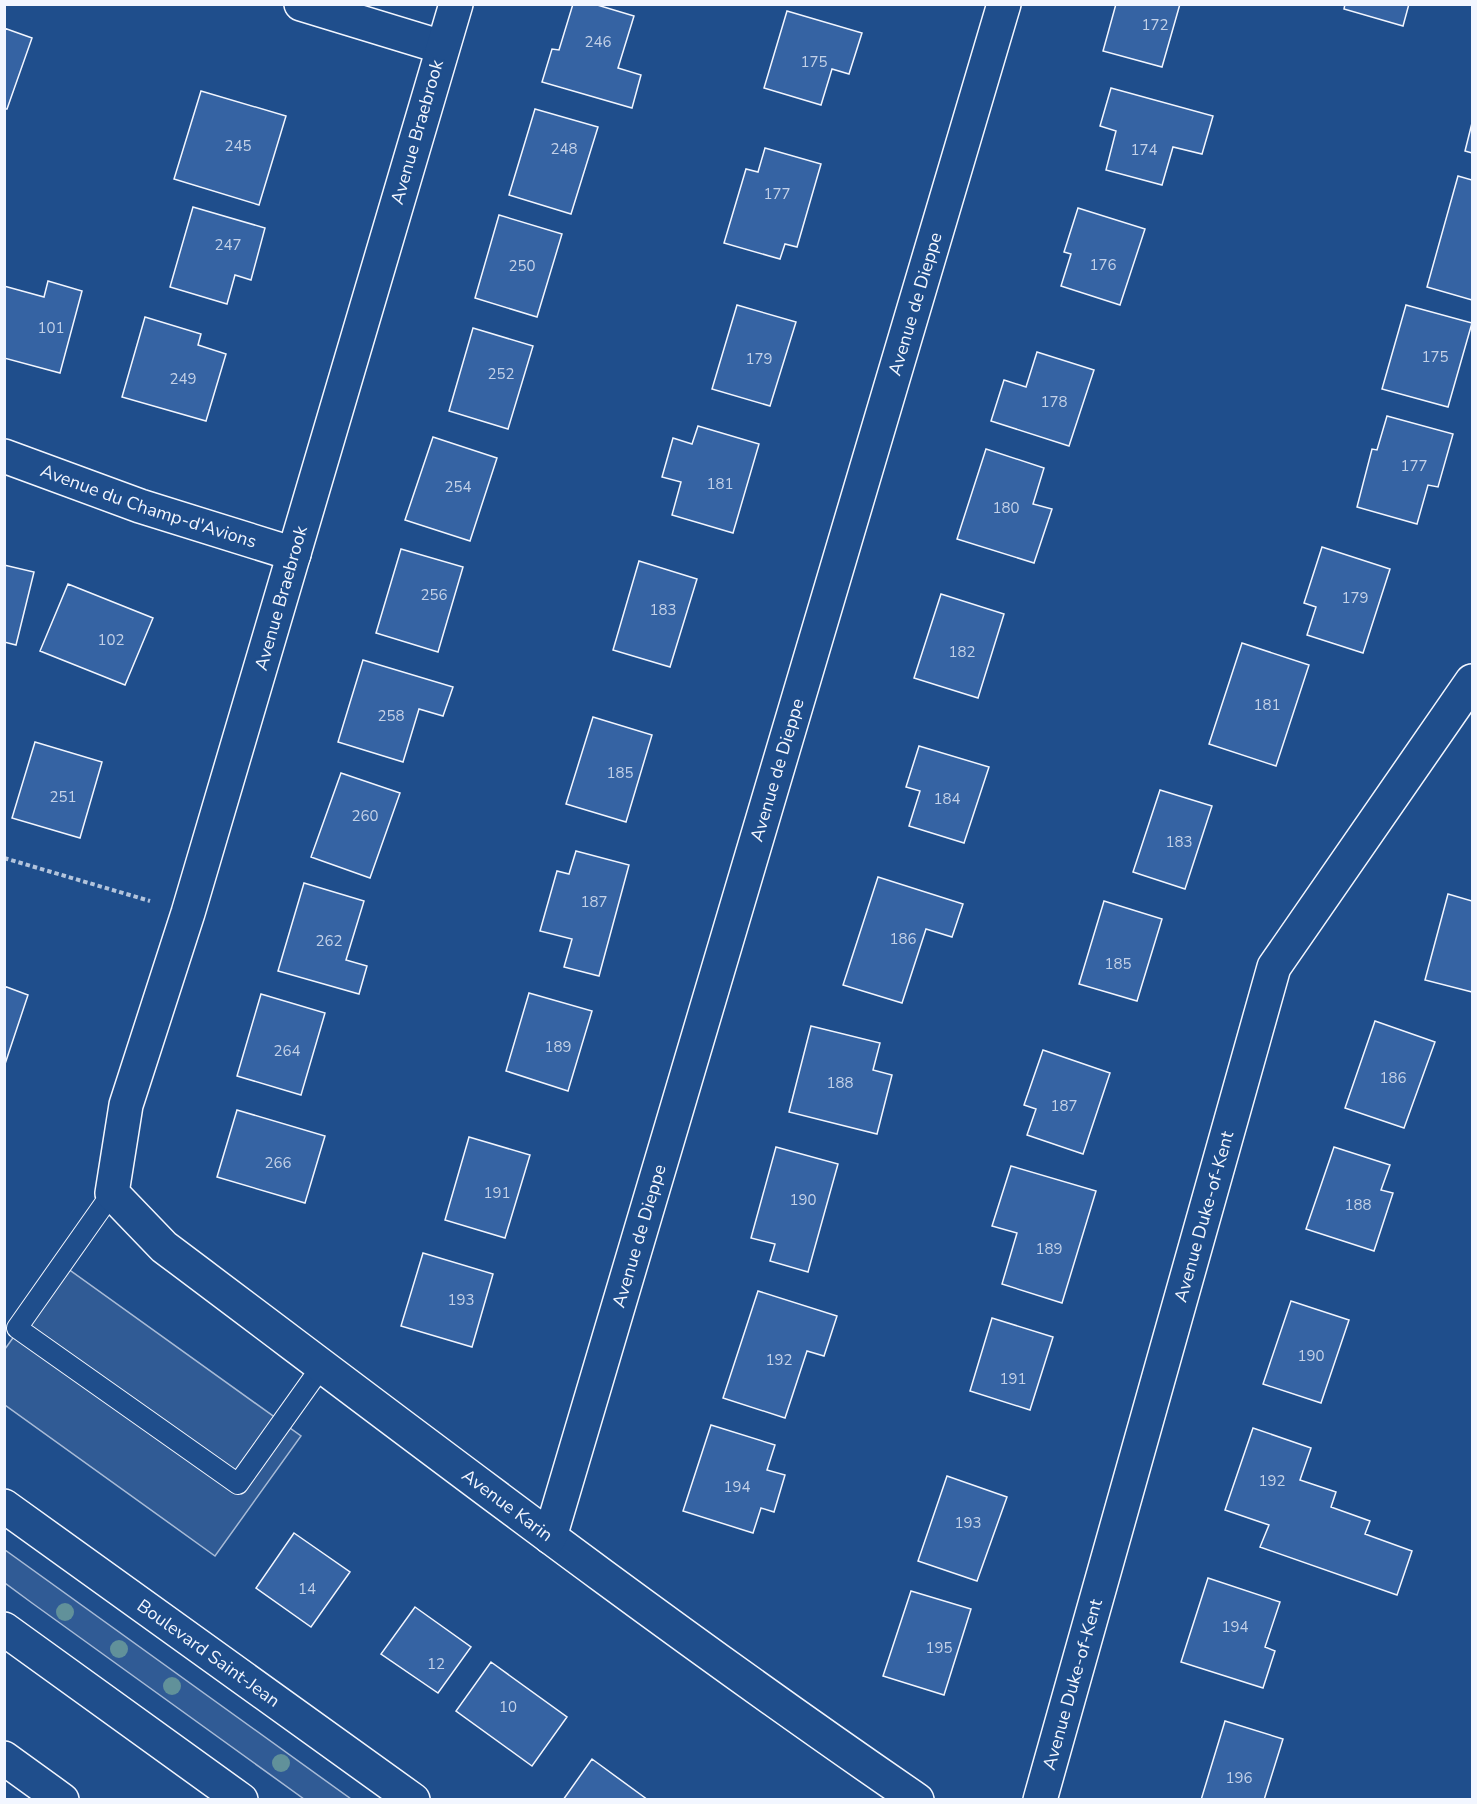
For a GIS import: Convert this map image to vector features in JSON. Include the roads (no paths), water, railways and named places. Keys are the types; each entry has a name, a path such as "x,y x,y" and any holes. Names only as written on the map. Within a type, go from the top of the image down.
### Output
{"street":[{"path":"301,4 442,48"},
{"name":"Avenue Braebrook","path":"112,1193 126,1105 188,913 456,4"},
{"name":"Avenue de Dieppe","path":"550,1537 1004,4"},
{"name":"Avenue du Champ-d'Avions","path":"4,456 140,506 294,554"},
{"name":"Avenue Duke-of-Kent","path":"1040,1800 1274,967 1473,681"},
{"name":"Avenue Karin","path":"112,1193 164,1247 550,1537 917,1800"},
{"name":"Boulevard Saint-Jean","path":"4,1506 413,1800"},
{"path":"4,1629 241,1800"},
{"path":"4,1758 62,1800"}],"lane":[{"path":"112,1193 17,1328 238,1484 322,1366"}]}
